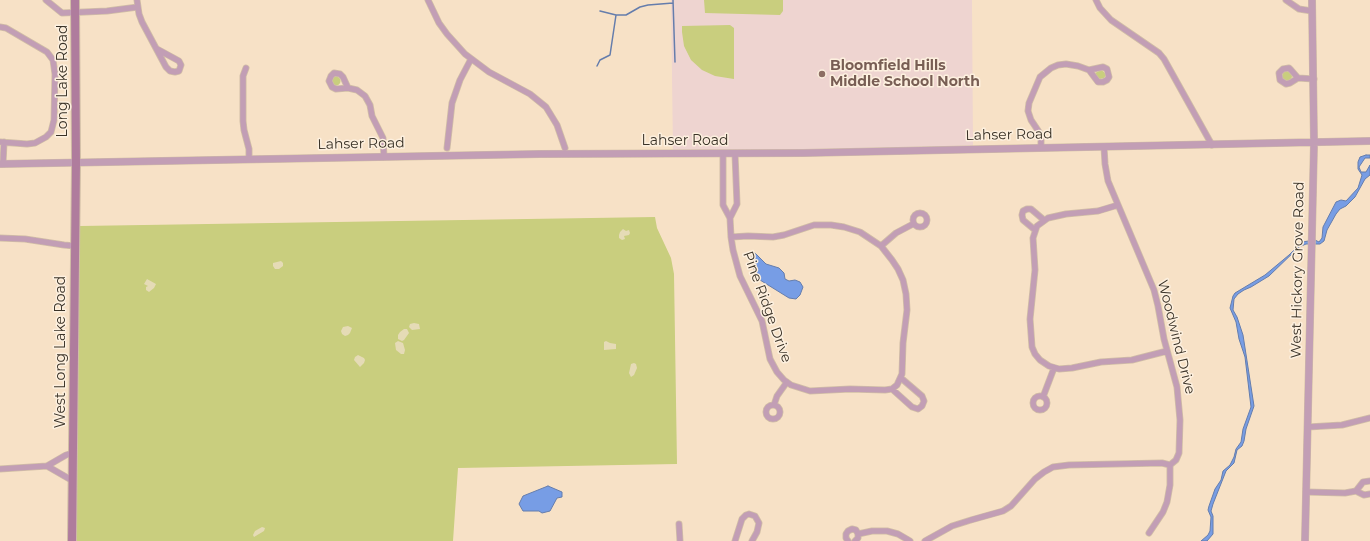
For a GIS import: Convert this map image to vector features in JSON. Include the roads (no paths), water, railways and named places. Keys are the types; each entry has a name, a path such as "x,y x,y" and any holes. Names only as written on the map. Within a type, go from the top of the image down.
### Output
{"main road":[{"name":"Long Lake Road","path":"75,0 76,163"},
{"name":"West Long Lake Road","path":"72,541 76,163"}],"street":[{"path":"46,0 62,13 108,11 138,7"},
{"path":"137,0 145,29 168,70 175,72 180,70 181,65 179,61 157,49"},
{"path":"428,0 434,14 444,30 471,59 489,72 524,90 541,102 554,119 565,148"},
{"path":"1096,0 1100,8 1111,20 1159,53 1164,59 1212,145"},
{"path":"1286,0 1298,9 1312,11"},
{"name":"West Hickory Grove Road","path":"1305,541 1314,143 1312,0"},
{"path":"0,27 6,28 47,52 53,60 55,69 54,120 51,132 46,137 35,143 27,144 2,142 2,164"},
{"path":"447,148 452,103 460,80 471,59"},
{"path":"1041,147 1041,135 1031,120 1028,111 1029,103 1040,78 1048,70 1062,64 1072,64 1089,70"},
{"path":"246,68 243,76 243,121 249,149 249,159"},
{"path":"1298,78 1314,79"},
{"path":"348,88 362,93 368,100 372,116 383,138 384,157"},
{"name":"Lahser Road","path":"2,164 574,153 735,154 1370,141"},
{"name":"Woodwind Drive","path":"1104,147 1107,178 1129,234 1154,290 1167,351 1177,387 1180,412 1179,453 1176,460 1170,465 1170,485 1167,502 1163,512 1149,533"},
{"name":"Pine Ridge Drive","path":"723,154 723,204 730,218 734,258 738,271 762,321 772,363 780,375 787,382 798,388 810,391 892,389"},
{"name":"Pine Ridge Drive","path":"730,218 737,204 735,154"},
{"path":"1118,205 1102,210 1066,214 1044,220 1035,230 1033,238 1034,276 1030,313 1031,342 1034,351 1037,357 1044,363 1054,368 1065,369 1101,362 1132,360 1167,351"},
{"path":"1035,230 1023,220 1023,211 1031,209 1044,220"},
{"path":"881,246 896,233 913,224"},
{"name":"Pine Ridge Drive","path":"731,238 748,236 773,237 814,225 831,225 860,232 881,246 898,269 903,280 906,294 907,307 903,339 902,378"},
{"path":"0,238 25,239 64,246 75,246"},
{"path":"1043,397 1054,368"},
{"path":"902,378 922,396 924,401 922,406 918,409 912,407 892,389 902,378"},
{"name":"Pine Ridge Drive","path":"774,405 777,396 787,382"},
{"path":"1308,427 1342,424 1370,418"},
{"path":"0,470 47,466 73,452"},
{"path":"925,541 952,526 1003,512 1011,506 1035,479 1053,467 1069,465 1162,463 1170,465"},
{"path":"47,466 73,481"},
{"path":"1356,491 1363,482 1370,481"},
{"path":"1306,492 1345,493 1356,491 1367,495 1370,494"},
{"path":"735,541 742,519 746,515 751,514 757,518 759,525 757,533 752,541"},
{"path":"679,524 680,541"},
{"path":"848,541 845,536 848,531 854,530 858,534"},
{"path":"858,534 872,531 886,531 898,534 910,541"},
{"path":"855,541 858,538 858,534"}],"water":[{"path":"1370,155 1370,158 1365,158 1359,167 1361,172 1366,172 1370,165 1370,175 1365,179 1355,197 1336,214 1327,230 1324,241 1320,244 1306,244 1299,247 1269,276 1244,290 1234,299 1233,310 1243,335 1254,406 1242,446 1237,450 1234,463 1226,471 1213,504 1211,511 1213,516 1213,534 1207,541 1201,541 1210,531 1211,517 1208,510 1215,489 1221,480 1223,471 1230,465 1236,449 1241,442 1243,429 1251,407 1245,357 1239,339 1236,322 1230,308 1233,296 1235,293 1265,275 1302,242 1315,240 1319,242 1322,238 1323,227 1336,202 1341,200 1346,201 1358,188 1362,175 1358,169 1358,162 1360,157"},
{"path":"753,252 766,264 779,268 784,273 785,279 800,282 803,287 800,295 796,299 789,298 760,280 753,267"},
{"path":"548,486 562,492 562,497 557,498 550,511 542,513 539,511 523,511 519,504 523,496"}],"waterway":[{"path":"673,0 675,62"},
{"path":"600,11 616,15 626,15 640,7 673,3"},
{"path":"597,66 600,60 610,55 616,15"}],"place":[{"name":"Bloomfield Hills Middle School North","path":"822,74"}]}
